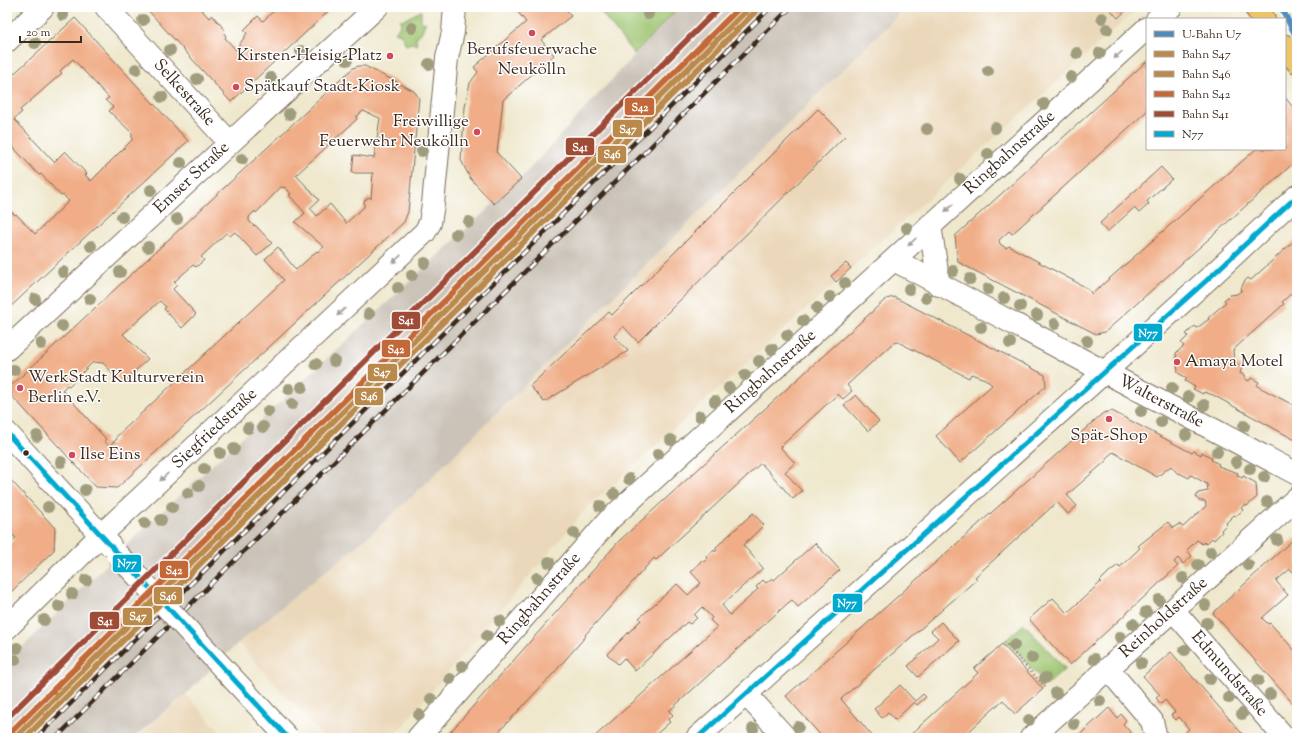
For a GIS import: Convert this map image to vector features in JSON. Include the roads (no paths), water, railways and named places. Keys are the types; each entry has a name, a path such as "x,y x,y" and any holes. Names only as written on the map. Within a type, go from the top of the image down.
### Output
{"main road":[{"path":"1255,7 1263,18"},
{"path":"1286,47 1297,62"}],"street":[{"path":"7,41 43,7"},
{"name":"Selkestraße","path":"106,7 230,143"},
{"name":"Emser Straße","path":"7,349 377,7"},
{"name":"Siegfriedstraße","path":"7,628 101,535 425,232 430,223 433,204 447,58 453,32 456,7"},
{"path":"1158,18 1171,7"},
{"name":"Ringbahnstraße","path":"418,738 609,520 1146,29"},
{"path":"697,738 1238,252 1269,220 1297,196"},
{"path":"930,225 939,285"},
{"name":"Walterstraße","path":"894,260 1297,474"},
{"path":"7,433 288,738"},
{"name":"Reinholdstraße","path":"1031,738 1297,498"},
{"name":"Edmundstraße","path":"1173,610 1285,738"},
{"path":"1108,669 1152,721 1156,738"},
{"path":"746,694 786,738"}],"railway":[{"path":"36,738 771,7"},
{"path":"56,738 791,7"}],"metro line":[{"name":"U7","path":"1281,7 1297,38"}],"rail line":[{"name":"S41","path":"7,718 720,7"},
{"name":"S42","path":"10,733 740,7"},
{"name":"S47","path":"15,738 750,7"},
{"name":"S46","path":"25,738 755,12"}],"place":[{"name":"Berufsfeuerwache Neukölln","path":"532,33"},
{"name":"Kirsten-Heisig-Platz","path":"390,56"},
{"name":"Spätkauf Stadt-Kiosk","path":"236,87"},
{"name":"Freiwillige Feuerwehr Neukölln","path":"477,132"},
{"name":"Amaya Motel","path":"1177,362"},
{"name":"WerkStadt Kulturverein Berlin e.V.","path":"20,388"},
{"name":"Spät-Shop","path":"1109,419"},
{"name":"Ilse Eins","path":"72,455"}]}
